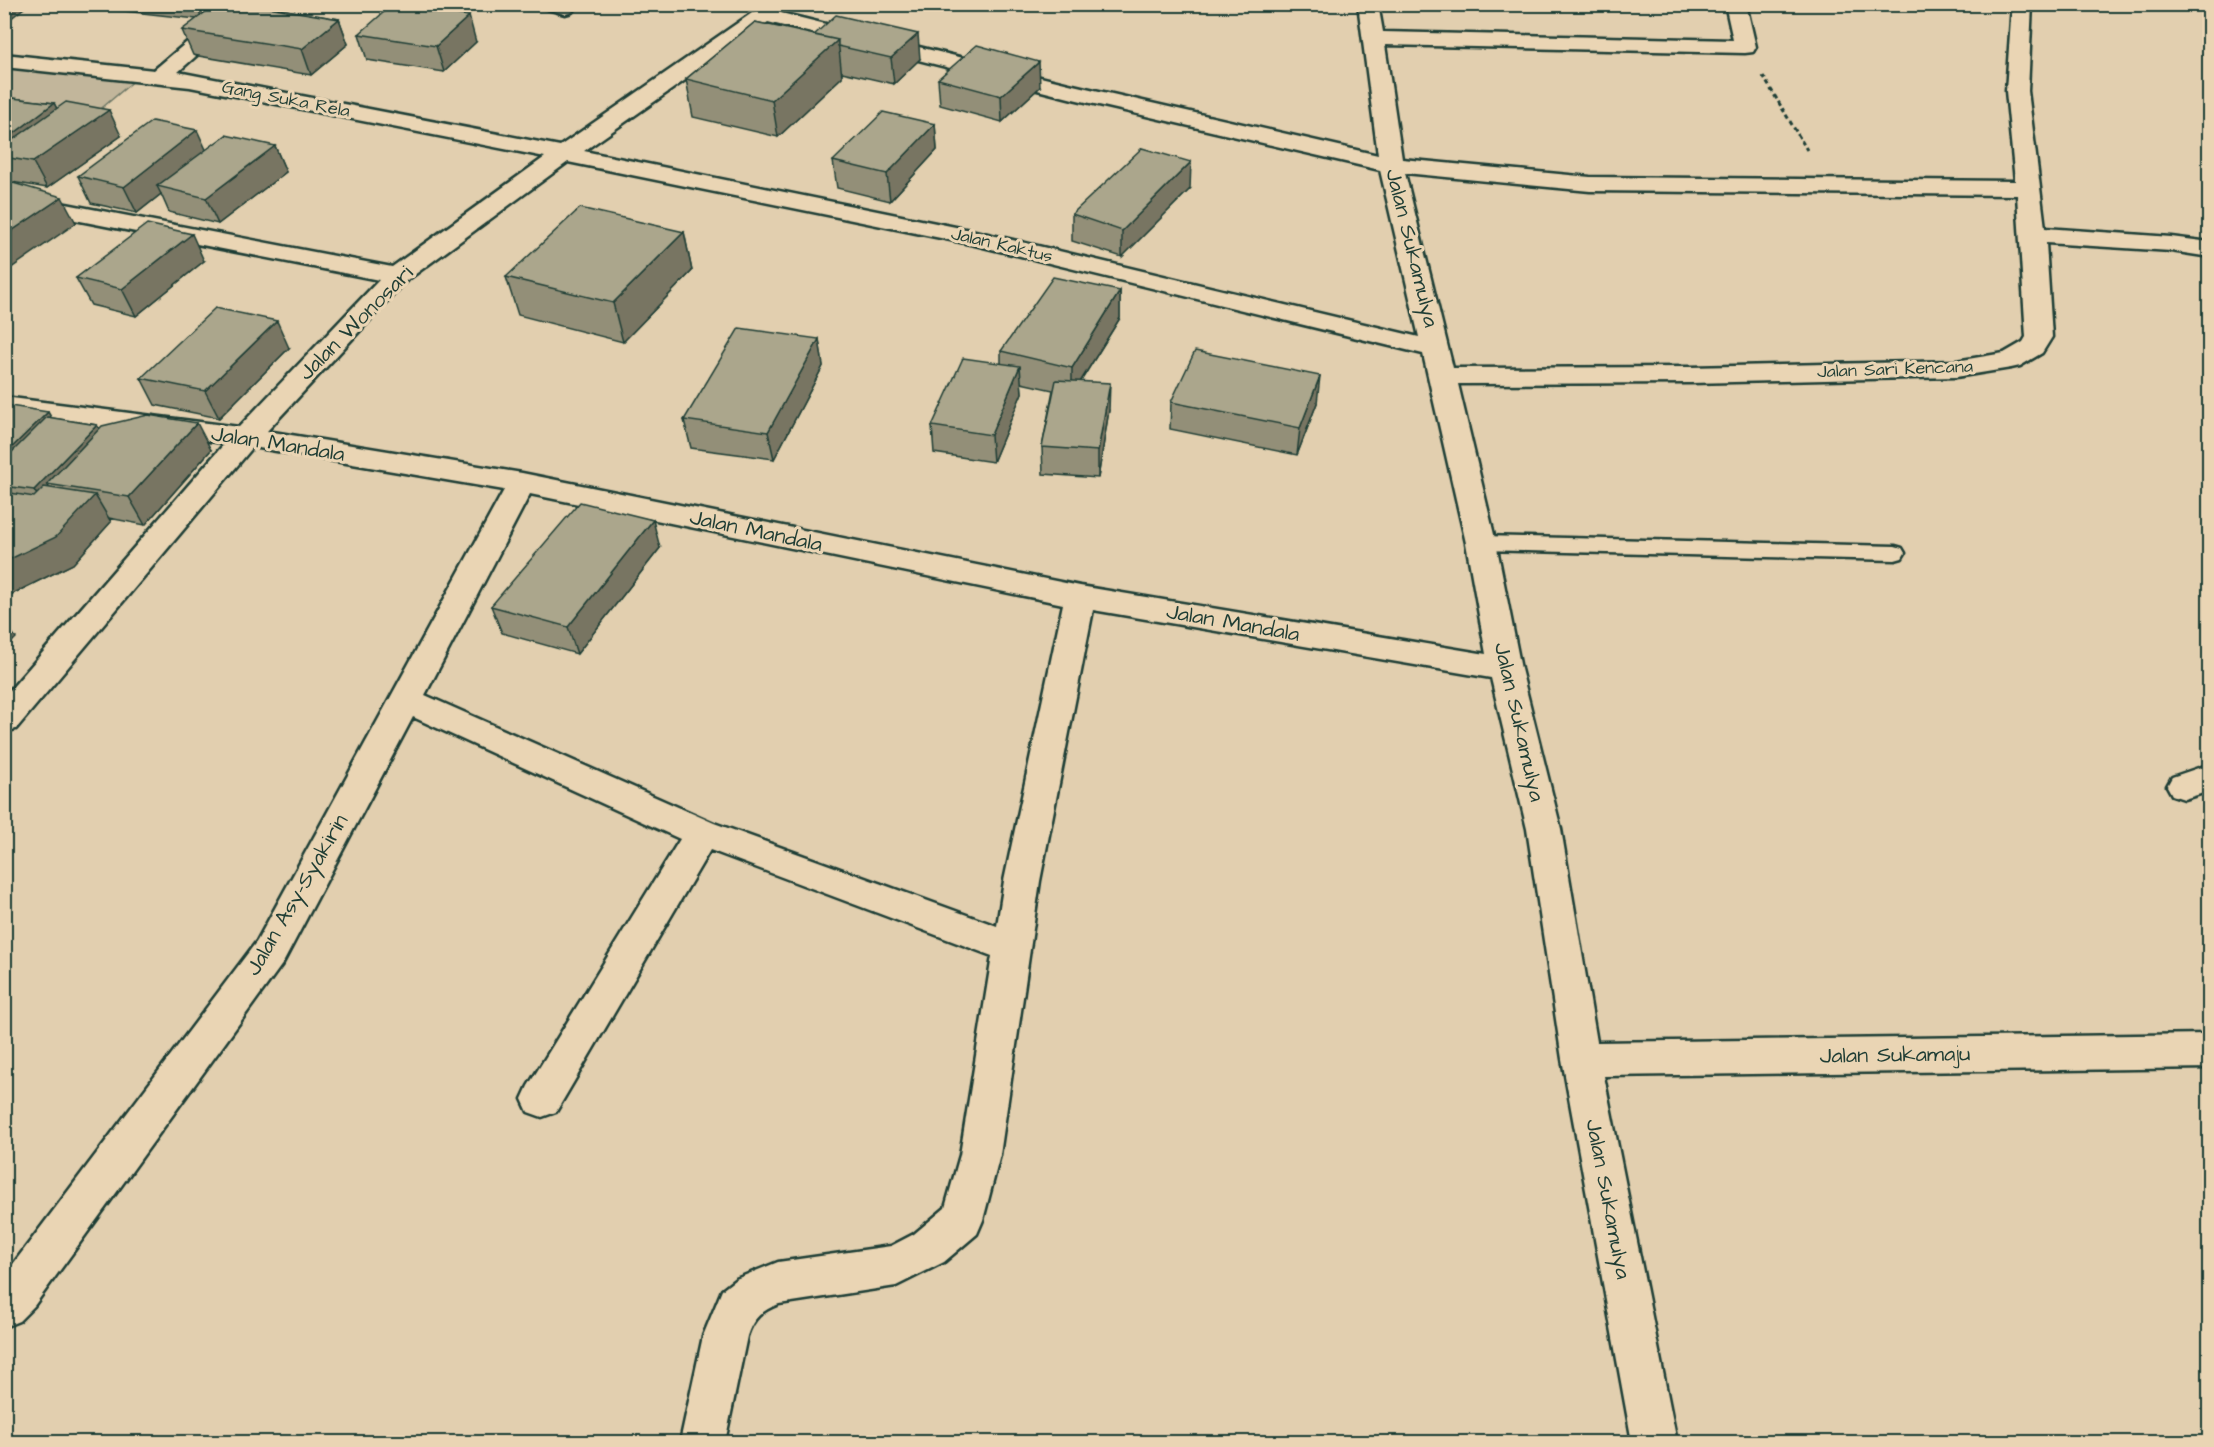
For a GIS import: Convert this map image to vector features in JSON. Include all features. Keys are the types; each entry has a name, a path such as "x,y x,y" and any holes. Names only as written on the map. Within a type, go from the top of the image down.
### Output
{"street":[{"path":"159,77 245,4"},
{"name":"Jalan Sukamulya","path":"1368,4 1391,165 1481,543 1505,669 1544,829 1581,1059 1654,1443"},
{"path":"1372,38 1745,47 1735,4"},
{"name":"Jalan Sari Kencana","path":"1439,362 1691,375 1956,369 2011,360 2033,347 2039,337 2033,236 2017,91 2022,4"},
{"path":"772,10 1073,92 1391,165 1590,184 2026,188"},
{"name":"Jalan Wonosari","path":"4,720 246,437 397,276 564,154 772,10"},
{"name":"Gang Suka Rela","path":"4,60 190,80 564,154"},
{"name":"Jalan Kaktus","path":"564,154 975,238 1439,362"},
{"path":"4,199 397,276"},
{"path":"2033,236 2171,244 2210,250"},
{"name":"Jalan Mandala","path":"4,406 246,437 522,483 1080,597 1505,669"},
{"name":"Jalan Asy-Syakirin","path":"4,1306 19,1291 270,952 522,483"},
{"path":"703,1443 726,1336 737,1305 751,1294 777,1283 896,1266 929,1248 962,1220 980,1155 1022,881 1080,597"},
{"path":"406,700 702,833 1011,947"},
{"path":"542,1099 702,833"},
{"name":"Jalan Sukamaju","path":"1581,1059 2210,1052"}],"lane":[{"path":"1481,543 1895,553"}],"path":[{"path":"1745,47 1828,186"}],"shaded area":[{"path":"12,66 136,79 84,123 5,114 5,72"}],"building":[{"path":"216,4 250,4 339,19 302,49 182,30"},
{"path":"392,5 469,16 436,46 359,34"},
{"path":"836,15 918,34 891,58 838,46 838,40 814,35"},
{"path":"755,22 838,40 772,100 686,79"},
{"path":"977,45 1039,62 1001,96 938,79"},
{"path":"4,97 54,103 4,141"},
{"path":"66,102 109,110 33,162 4,157 4,146"},
{"path":"883,112 935,124 887,174 833,161"},
{"path":"152,121 197,130 124,187 78,176"},
{"path":"226,135 275,146 206,198 157,186"},
{"path":"1142,148 1191,162 1122,231 1072,214"},
{"path":"13,183 62,197 4,236 4,188"},
{"path":"580,208 684,232 613,303 506,277"},
{"path":"147,224 192,234 122,289 76,278"},
{"path":"1053,277 1120,291 1072,368 1001,351"},
{"path":"215,308 277,321 205,391 141,378"},
{"path":"739,328 819,339 768,432 684,420"},
{"path":"1195,351 1320,376 1300,428 1171,402"},
{"path":"963,358 1020,366 991,435 932,426"},
{"path":"1056,380 1110,383 1098,451 1042,447"},
{"path":"4,405 48,412 4,455"},
{"path":"148,415 197,423 129,497 47,484 102,426"},
{"path":"47,417 97,425 34,490 4,486 4,460"},
{"path":"44,487 95,495 56,537 4,562 4,492 34,497"},
{"path":"580,502 653,520 568,627 491,606"}]}
